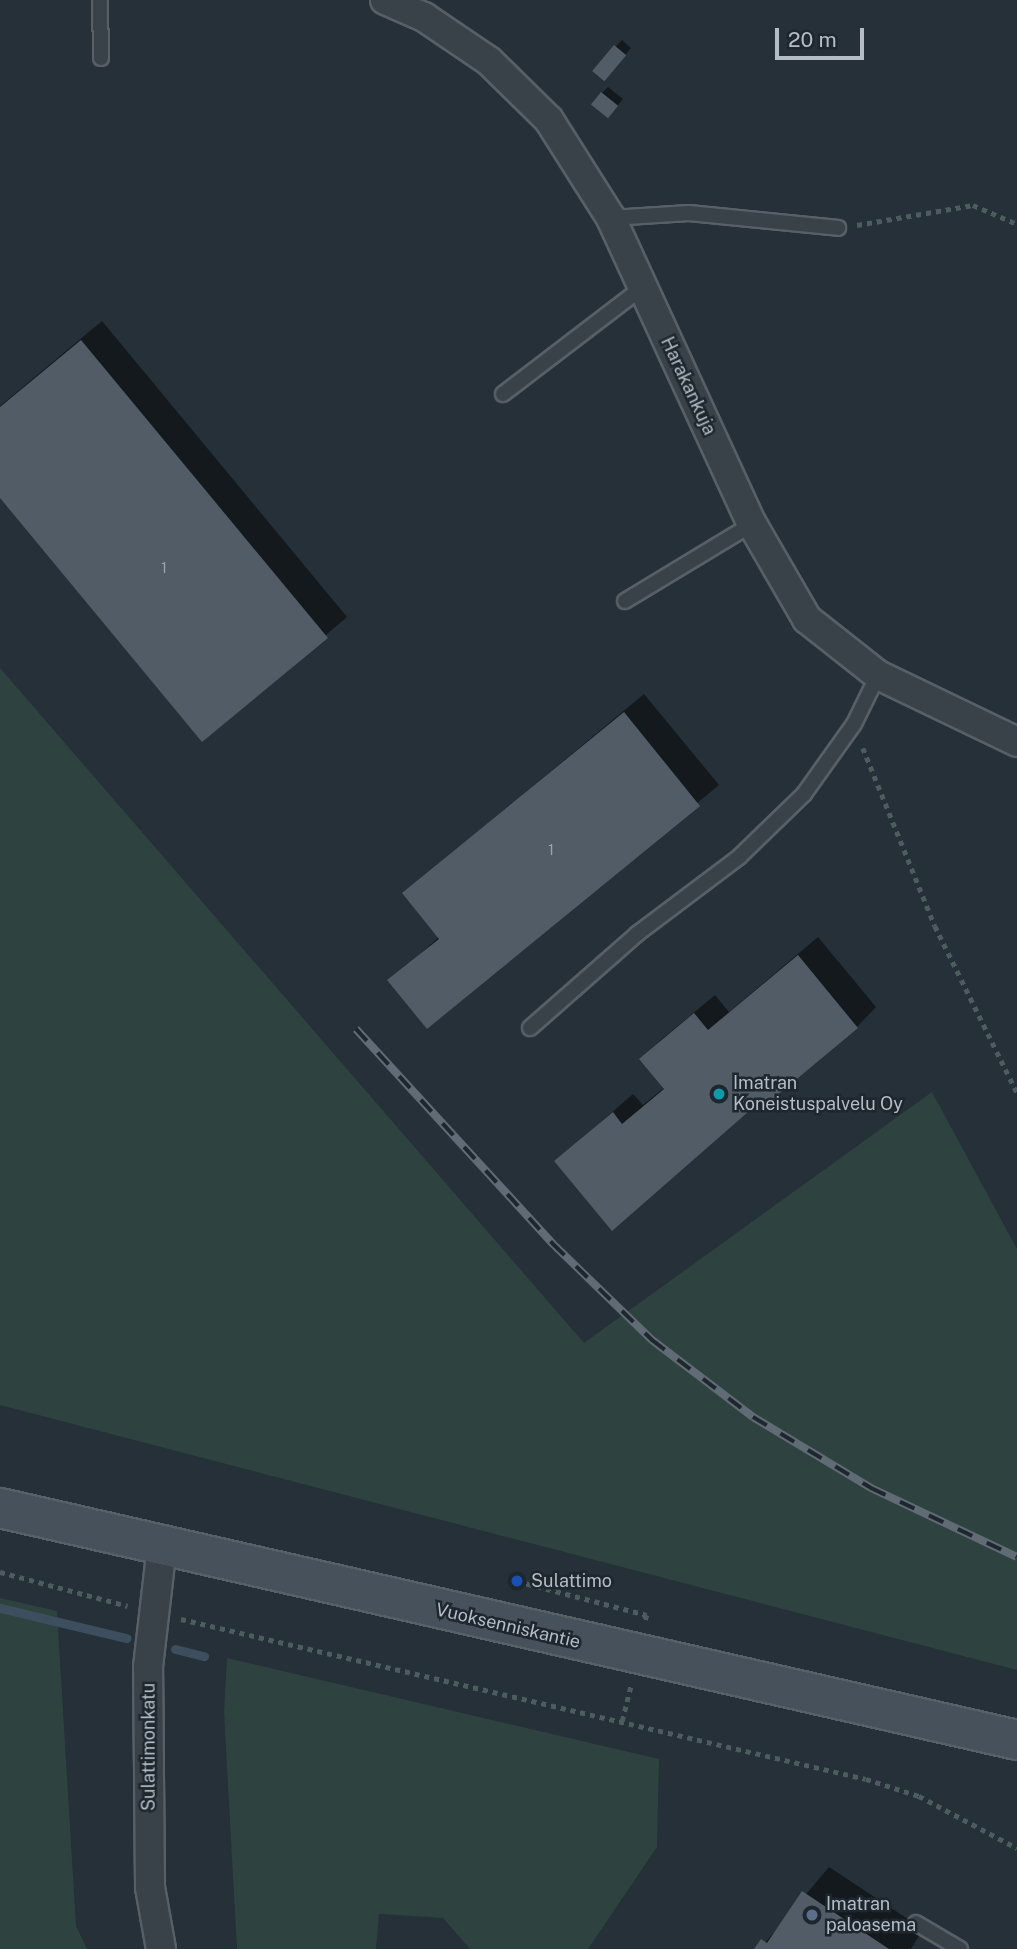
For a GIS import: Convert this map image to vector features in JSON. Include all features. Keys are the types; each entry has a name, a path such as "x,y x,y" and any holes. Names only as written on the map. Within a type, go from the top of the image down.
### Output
{"street":[{"name":"Harakankuja","path":"385,0 424,17 498,70 549,120 611,218 752,524 807,619 878,675 1017,742"},
{"name":"Vuoksenniskantie","path":"0,1508 1017,1740"},
{"name":"Sulattimonkatu","path":"161,1949 150,1887 154,1613 162,1546"}],"lane":[{"path":"100,0 101,58"},
{"path":"611,218 689,213 838,228"},
{"path":"503,394 643,288"},
{"path":"625,601 752,524"},
{"path":"530,1028 636,934 739,857 804,794 854,724 878,675"},
{"path":"916,1923 960,1949"}],"path":[{"path":"838,228 973,205 1017,225"},
{"path":"854,724 935,926 1017,1093"},
{"path":"0,1572 154,1613 866,1779 919,1796 1017,1848"}],"green space":[{"path":"0,668 584,1343 932,1092 1017,1249 1017,1670 0,1405"},
{"path":"0,1598 57,1611 76,1926 87,1949 0,1949"},
{"path":"227,1658 659,1759 657,1847 588,1949 470,1949 443,1918 379,1914 376,1949 237,1949 224,1712"}],"building":[{"path":"614,45 626,55 604,81 592,71"},
{"path":"601,92 618,106 608,118 591,104"},
{"path":"81,340 328,638 202,742 0,498 0,407"},
{"path":"624,712 700,806 427,1029 387,980 439,939 402,893"},
{"name":"Imatran Koneistuspalvelu Oy","path":"798,955 858,1028 768,1103 764,1098 612,1231 554,1161 613,1112 622,1124 664,1089 639,1059 694,1013 708,1030"},
{"name":"Imatran paloasema","path":"802,1891 889,1949 754,1949 761,1939 767,1943"}],"waterway":[{"path":"0,1608 126,1638"},
{"path":"175,1649 204,1656"}],"railway":[{"path":"356,1029 553,1244 652,1340 753,1417 871,1488 1017,1557"}],"place":[{"name":"Imatran Koneistuspalvelu Oy","path":"719,1094"},
{"name":"Sulattimo","path":"517,1581"},
{"name":"Imatran paloasema","path":"812,1915"}]}
